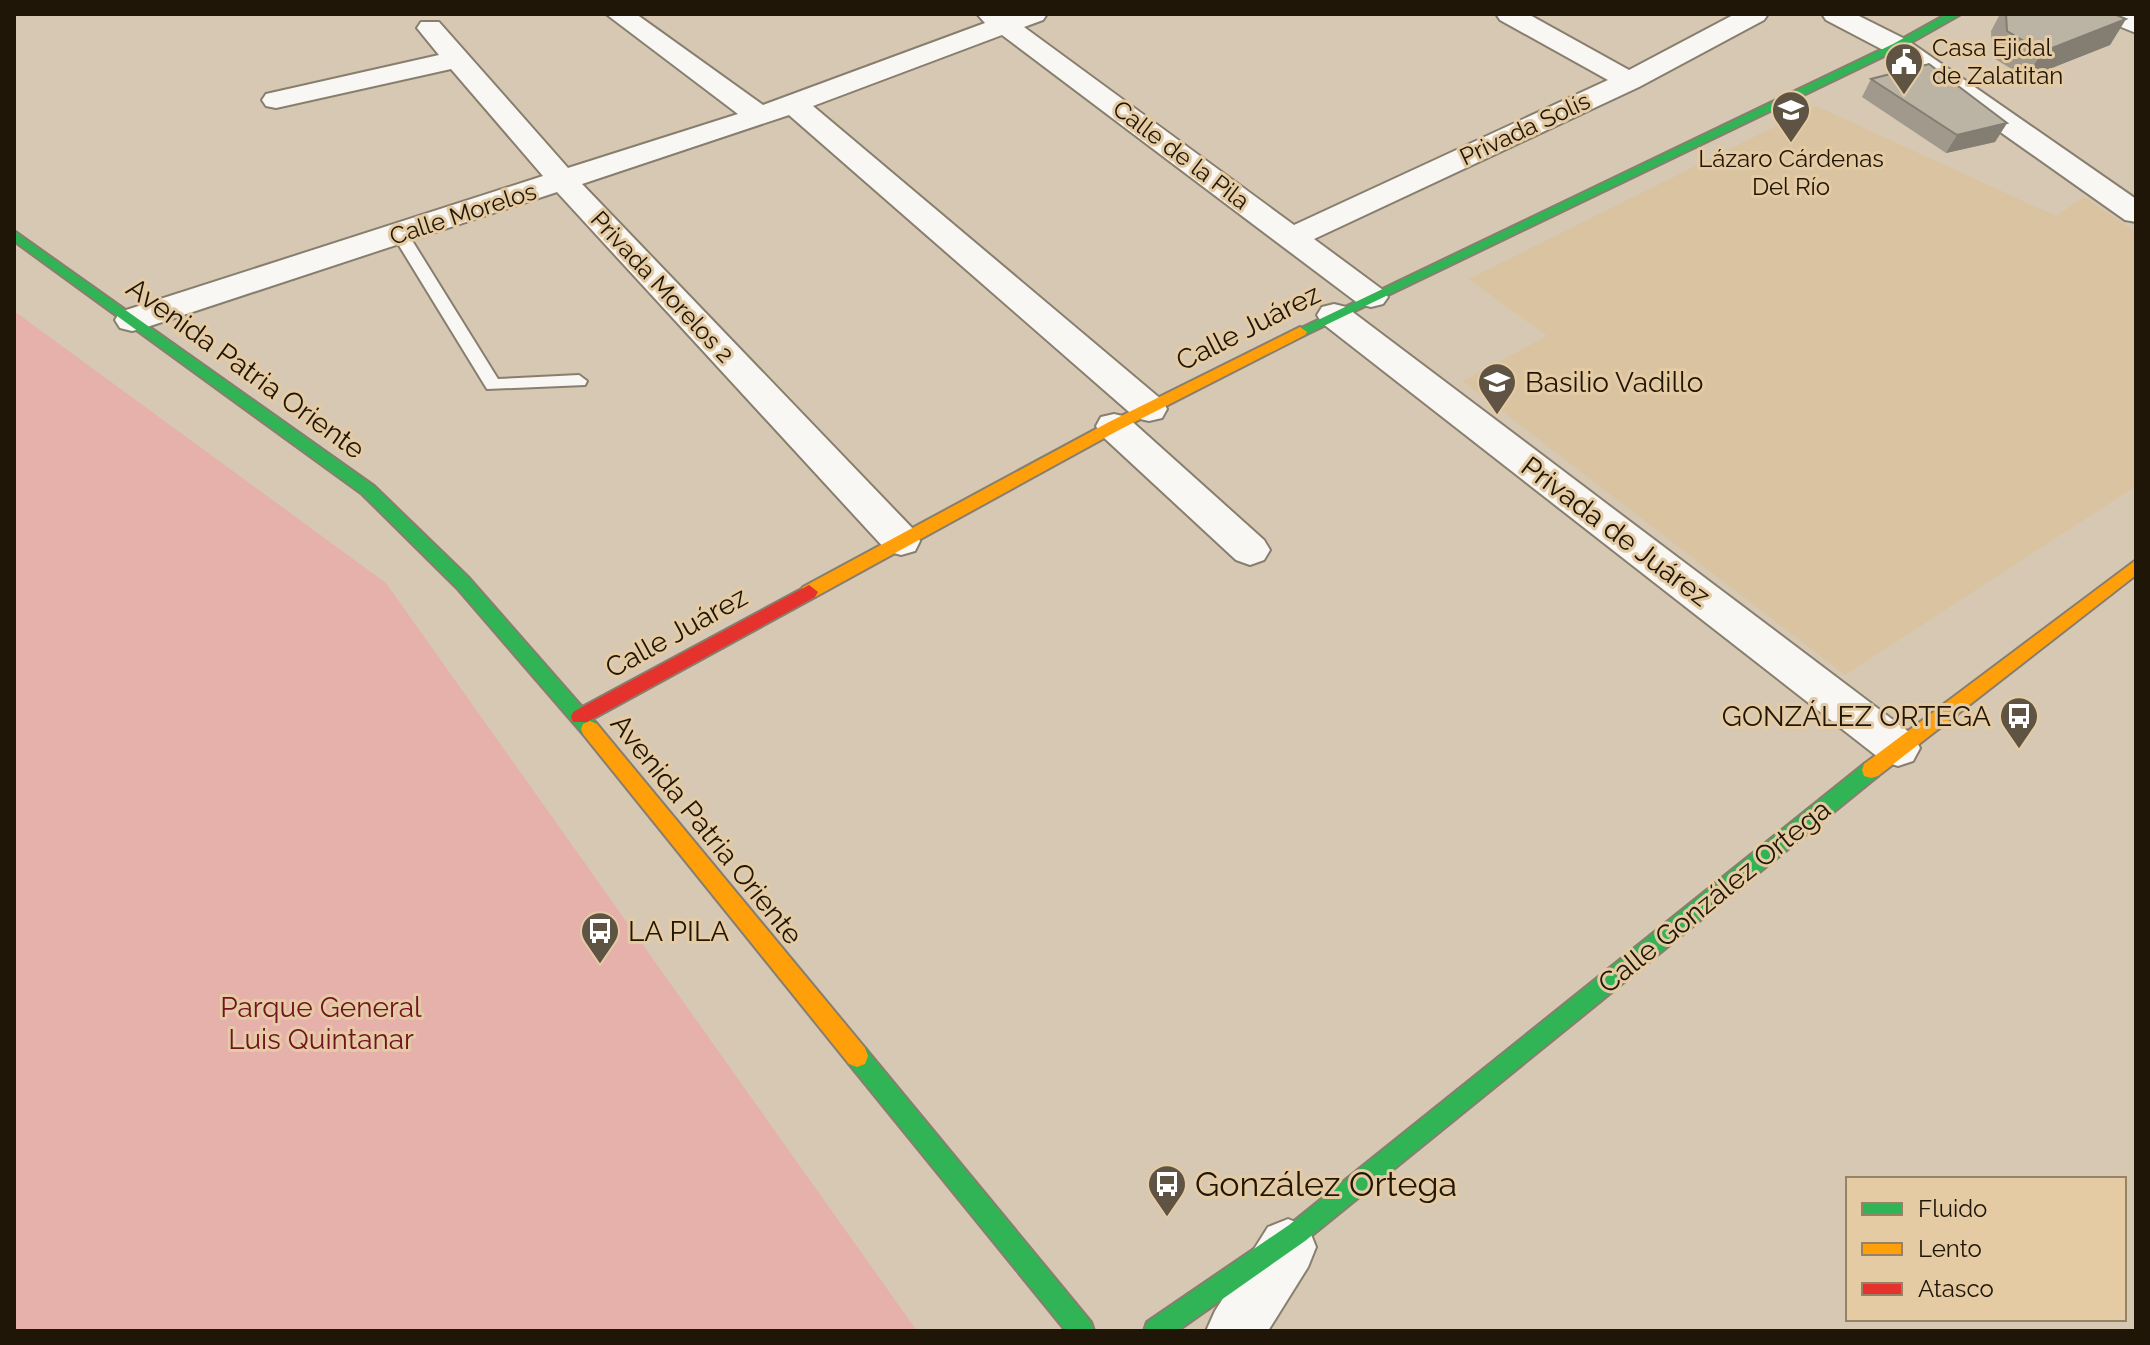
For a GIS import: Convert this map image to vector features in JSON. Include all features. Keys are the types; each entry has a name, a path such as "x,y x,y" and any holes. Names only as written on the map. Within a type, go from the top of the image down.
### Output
{"street":[{"path":"619,14 760,116"},
{"name":"Calle Morelos","path":"132,320 760,116 998,19 1034,14"},
{"path":"1509,14 1629,81"},
{"name":"Privada Solís","path":"1291,238 1629,81 1755,14"},
{"path":"1835,14 1897,46 2136,213"},
{"name":"Calle Juárez","path":"580,717 1114,426 1371,297 1897,46 1955,14"},
{"path":"2113,14 2136,25"},
{"name":"Calle de la Pila","path":"998,19 1371,297"},
{"name":"Privada Morelos 2","path":"430,28 563,181 901,541"},
{"path":"276,100 458,59"},
{"path":"794,104 1149,409"},
{"name":"Avenida Patria Oriente","path":"14,235 368,490 463,583 580,717 1082,1331"},
{"name":"Privada de Juárez","path":"1334,315 1898,748"},
{"path":"1114,426 1250,550"},
{"name":"Calle González Ortega","path":"1156,1331 1297,1233 1898,748 2136,566"},
{"name":"Calle González Ortega","path":"1235,1331 1297,1233"}],"lane":[{"path":"400,234 493,385 579,381"}],"shaded area":[{"path":"1816,106 2056,216 2084,197 2136,232 2136,486 1845,675 1463,381 1547,336 1469,279"}],"green space":[{"name":"Parque General Luis Quintanar","path":"14,311 386,583 917,1331 14,1331"}],"building":[{"path":"2006,14 2114,14 2126,19 2042,52 2007,31"},
{"path":"1929,64 2007,123 1957,135 1871,79"}],"traffic: fast":[{"path":"1300,332 1897,46 1955,14"},
{"path":"14,235 368,490 463,583 590,729"},
{"path":"1156,1331 1297,1233 1871,770"},
{"path":"857,1056 1082,1331"}],"traffic: slow":[{"path":"809,592 1114,426 1300,332"},
{"path":"1871,770 2136,566"},
{"path":"590,729 857,1056"}],"traffic: jam":[{"path":"580,717 809,592"}],"place":[{"name":"Casa Ejidal de Zalatitan","path":"1904,96"},
{"name":"Lázaro Cárdenas Del Río","path":"1791,144"},
{"name":"Basilio Vadillo","path":"1497,416"},
{"name":"GONZÁLEZ ORTEGA","path":"2019,750"},
{"name":"LA PILA","path":"600,965"},
{"name":"González Ortega","path":"1167,1218"}]}
